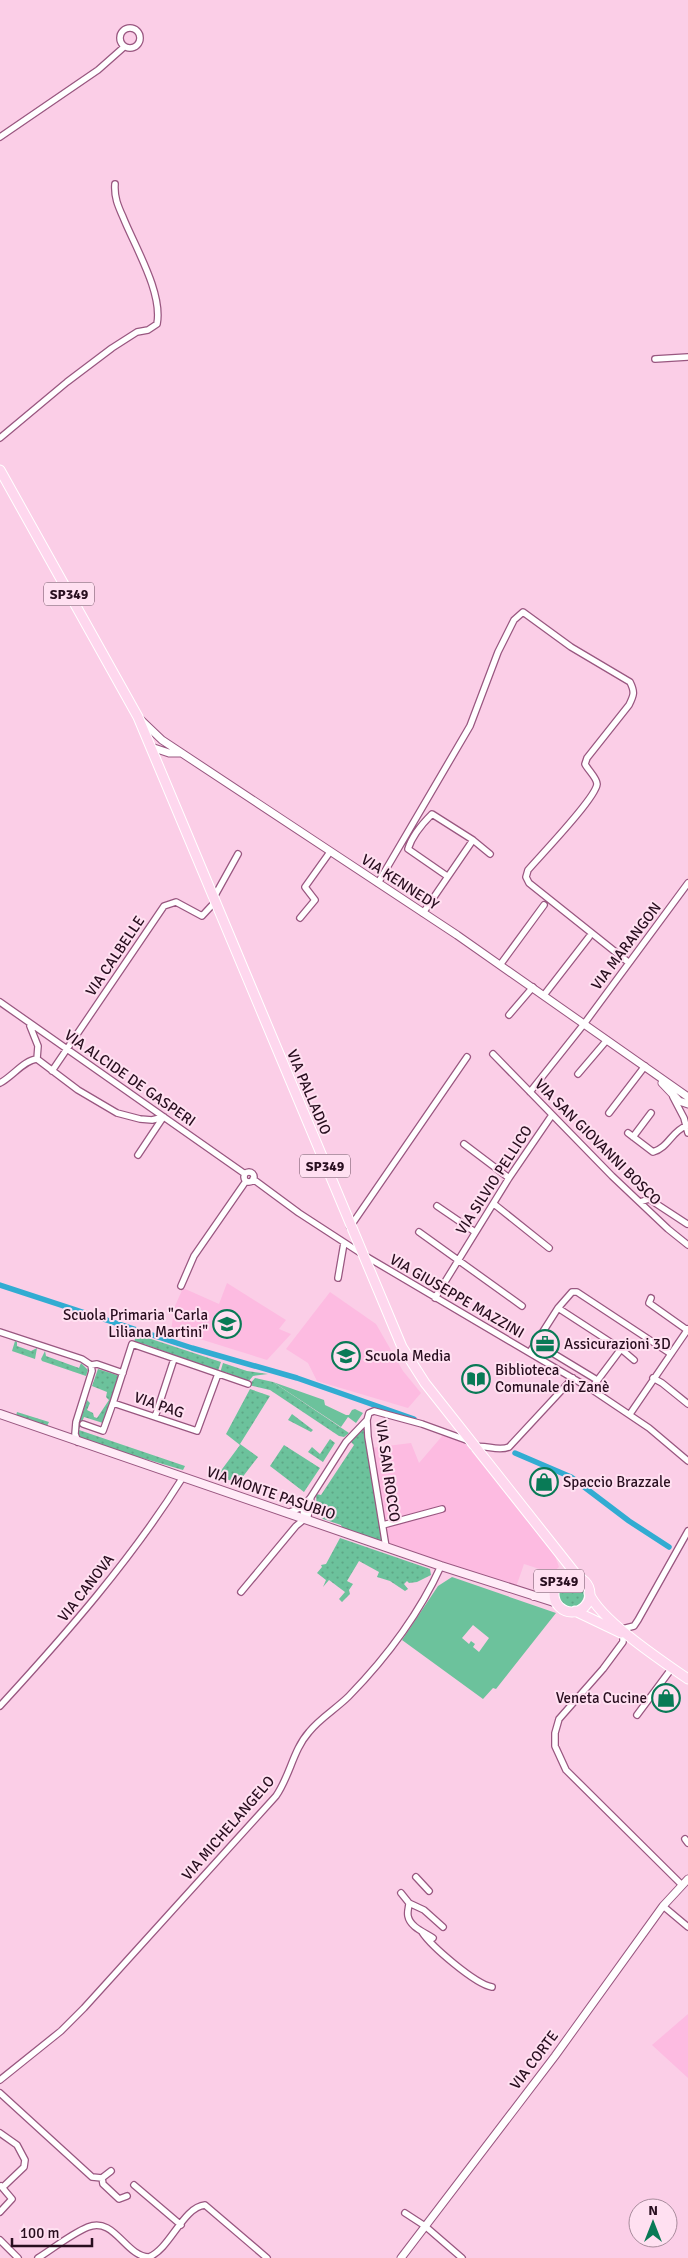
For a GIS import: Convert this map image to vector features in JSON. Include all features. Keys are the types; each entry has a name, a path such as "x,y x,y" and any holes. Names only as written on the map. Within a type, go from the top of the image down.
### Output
{"main road":[{"name":"SP349","path":"0,470 138,717 150,746"},
{"name":"VIA PALLADIO","path":"150,746 350,1227 402,1347 425,1383 558,1551"},
{"name":"VIA MONTE PASUBIO","path":"0,1414 441,1566 557,1603"},
{"name":"SP349","path":"558,1551 578,1578 586,1584 596,1605 620,1631"},
{"name":"SP349","path":"558,1551 562,1570 554,1592 557,1603 564,1610 574,1611 620,1631 688,1679"},
{"name":"SP349","path":"558,1584 569,1576 578,1578"},
{"path":"534,1596 551,1592 558,1584"},
{"name":"SP349","path":"574,1611 584,1607 589,1593"},
{"path":"592,1619 602,1612"}],"street":[{"path":"0,137 98,70 124,47"},
{"path":"0,438 66,382 112,348 136,332 148,330 157,324 159,314 154,285 136,250 114,196 115,184"},
{"path":"655,358 688,357"},
{"path":"378,883 470,726 498,652 514,620 523,612 571,647 630,682 634,690 634,695 629,705 587,758 586,764 597,781 597,786 585,804 526,873 529,882 628,962"},
{"name":"VIA KENNEDY","path":"138,717 162,740 500,965 647,1067 688,1100"},
{"path":"150,746 162,740"},
{"path":"150,746 168,753 182,753"},
{"path":"159,768 163,756 168,753"},
{"path":"447,876 408,849 410,842 432,814 490,854"},
{"path":"423,913 472,840"},
{"path":"300,918 315,900 305,888 330,852"},
{"path":"214,900 238,854"},
{"name":"VIA MARANGON","path":"530,1092 584,1024 688,883"},
{"name":"VIA CALBELLE","path":"52,1070 164,906 176,902 202,916 214,900"},
{"path":"500,965 544,905"},
{"path":"544,996 589,937"},
{"path":"509,1014 533,988"},
{"name":"VIA ALCIDE DE GASPERI","path":"0,1002 245,1174 252,1173 254,1179 362,1254"},
{"path":"28,1023 36,1038 37,1059"},
{"path":"578,1074 606,1040"},
{"name":"VIA SAN GIOVANNI BOSCO","path":"493,1054 640,1202 688,1245"},
{"path":"350,1227 467,1057"},
{"path":"37,1059 78,1090 117,1113 140,1119 163,1118"},
{"path":"0,1083 12,1076 29,1061 37,1059"},
{"path":"609,1113 647,1067"},
{"path":"651,1113 631,1135 653,1152 665,1146 678,1131 687,1130 675,1091"},
{"path":"684,1118 683,1108 688,1100"},
{"name":"VIA SILVIO PELLICO","path":"435,1298 509,1178 552,1115"},
{"path":"138,1155 163,1118"},
{"path":"464,1144 509,1178"},
{"path":"245,1174 246,1182"},
{"path":"181,1286 190,1264 246,1182 254,1179"},
{"path":"640,1202 649,1199 687,1224"},
{"path":"494,1204 549,1248"},
{"path":"437,1206 476,1232"},
{"name":"VIA SILVIO PELLICO","path":"419,1232 458,1259"},
{"path":"338,1278 344,1243"},
{"name":"VIA GIUSEPPE MAZZINI","path":"362,1254 591,1389 630,1414 688,1461"},
{"path":"458,1259 522,1306"},
{"path":"530,1352 567,1295 572,1292 578,1292 670,1354"},
{"path":"630,1414 688,1329 649,1303 651,1298"},
{"path":"558,1308 621,1349 634,1360"},
{"path":"0,1332 82,1359 91,1365 98,1364 123,1373"},
{"path":"536,1342 597,1380"},
{"name":"VIA PAG","path":"83,1424 103,1431 132,1344 248,1384"},
{"path":"591,1389 621,1349"},
{"path":"155,1417 174,1359"},
{"path":"78,1442 75,1434 76,1422 92,1371 91,1365"},
{"name":"VIA PAG","path":"113,1403 197,1431 218,1374"},
{"name":"VIA SAN ROCCO","path":"386,1547 367,1420 369,1413 374,1411 422,1424 472,1444 500,1450 506,1449 572,1378"},
{"path":"653,1378 688,1404"},
{"path":"287,1513 303,1507 312,1497 346,1442 367,1420"},
{"path":"62,1436 68,1433 76,1422"},
{"name":"VIA CANOVA","path":"0,1706 80,1616 158,1515 183,1477"},
{"path":"241,1592 308,1516 312,1497"},
{"path":"303,1507 304,1519"},
{"path":"311,1508 319,1524"},
{"path":"383,1525 442,1509"},
{"path":"632,1638 634,1626 688,1531"},
{"name":"VIA MICHELANGELO","path":"0,2080 60,2031 84,2008 276,1796 286,1779 302,1741 310,1730 347,1698 372,1672 402,1634 441,1566"},
{"path":"634,1626 620,1631 623,1642 621,1646 559,1719 555,1733 555,1746 566,1770 682,1885"},
{"path":"637,1714 672,1668"},
{"path":"416,1877 429,1891"},
{"name":"VIA CORTE","path":"402,2258 555,2056 663,1906 688,1879"},
{"path":"402,1893 409,1903 424,1910 443,1927"},
{"path":"409,1903 407,1914 409,1920 432,1938"},
{"path":"663,1906 688,1928"},
{"path":"422,1932 432,1946 474,1978 492,1987"},
{"path":"470,1971 474,1978"},
{"path":"0,2093 92,2177 102,2178 111,2171"},
{"path":"0,2134 17,2145 25,2160 24,2166 2,2187 12,2199 0,2212"},
{"path":"102,2178 103,2184 119,2199 127,2196"},
{"path":"134,2185 181,2225"},
{"path":"38,2258 88,2227 98,2225 114,2233 141,2256 148,2257 155,2254 196,2208 201,2205 208,2206 267,2258"},
{"path":"405,2213 425,2226 462,2258"},
{"path":"0,2240 18,2258"}],"shaded area":[{"name":"Scuola Primaria \"Carla Liliana Martini\"","path":"227,1283 286,1320 279,1329 291,1334 267,1360 171,1330 175,1306 183,1288 219,1304"},
{"name":"Scuola Media","path":"330,1292 376,1324 403,1371 421,1393 408,1408 317,1381 308,1363 286,1349"},
{"path":"443,1435 464,1442 526,1520 531,1523 555,1556 559,1567 552,1573 524,1564 516,1587 390,1544 371,1448 411,1443 419,1463"},
{"path":"688,2014 688,2078 652,2045"}],"green space":[{"path":"136,1334 221,1362 218,1371 144,1344 134,1343"},
{"path":"15,1341 17,1346 31,1351 37,1348 35,1359 12,1351"},
{"path":"45,1351 46,1356 79,1368 81,1363 88,1370 86,1376 42,1361 41,1359"},
{"path":"223,1363 247,1371 268,1374 253,1376 248,1382 225,1372 224,1374 220,1373"},
{"path":"98,1369 120,1376 103,1423 84,1417 79,1430 185,1466 183,1470 81,1440 77,1429 87,1400 90,1403 87,1410 97,1418 109,1400 106,1397 107,1392 92,1386"},
{"path":"255,1378 273,1382 349,1433 344,1437 339,1436 270,1390 249,1385"},
{"path":"273,1382 324,1400 325,1405 346,1415 349,1415 355,1409 363,1413 356,1423 348,1417 341,1427"},
{"path":"250,1389 270,1396 240,1444 258,1457 238,1483 217,1476 240,1445 226,1434"},
{"path":"17,1412 49,1422 47,1426 16,1416"},
{"path":"292,1414 313,1430 311,1432 288,1420"},
{"path":"363,1428 365,1430 383,1540 380,1542 343,1530 341,1525 323,1519 317,1511 316,1494 321,1495 354,1445 350,1441"},
{"path":"330,1439 335,1443 323,1462 308,1452 312,1447 320,1454"},
{"path":"284,1445 320,1468 304,1492 270,1466"},
{"path":"340,1538 430,1569 431,1575 417,1582 409,1583 407,1581 404,1584 408,1589 405,1591 390,1581 377,1577 379,1572 359,1561 347,1581 353,1584 349,1590 350,1594 342,1602 339,1599 345,1592 329,1580 323,1587 326,1580 317,1573 322,1567 321,1565 326,1564"},
{"path":"452,1577 556,1613 496,1689 493,1688 483,1699 402,1640 438,1586","holes":["473,1625 489,1638 479,1652 473,1647 475,1644 471,1641 469,1644 462,1638"]},
{"path":"571,1581 580,1585 584,1594 580,1603 571,1607 562,1603 558,1594 562,1585"}],"waterway":[{"path":"0,1285 192,1348 297,1378 414,1419"},
{"path":"515,1453 571,1477 629,1521 669,1547"}],"place":[{"name":"Scuola Primaria \"Carla Liliana Martini\"","path":"227,1324"},
{"name":"Assicurazioni 3D","path":"545,1344"},
{"name":"Scuola Media","path":"346,1356"},
{"name":"Biblioteca Comunale di Zanè","path":"476,1379"},
{"name":"Spaccio Brazzale","path":"544,1482"},
{"name":"Veneta Cucine","path":"666,1698"}]}
